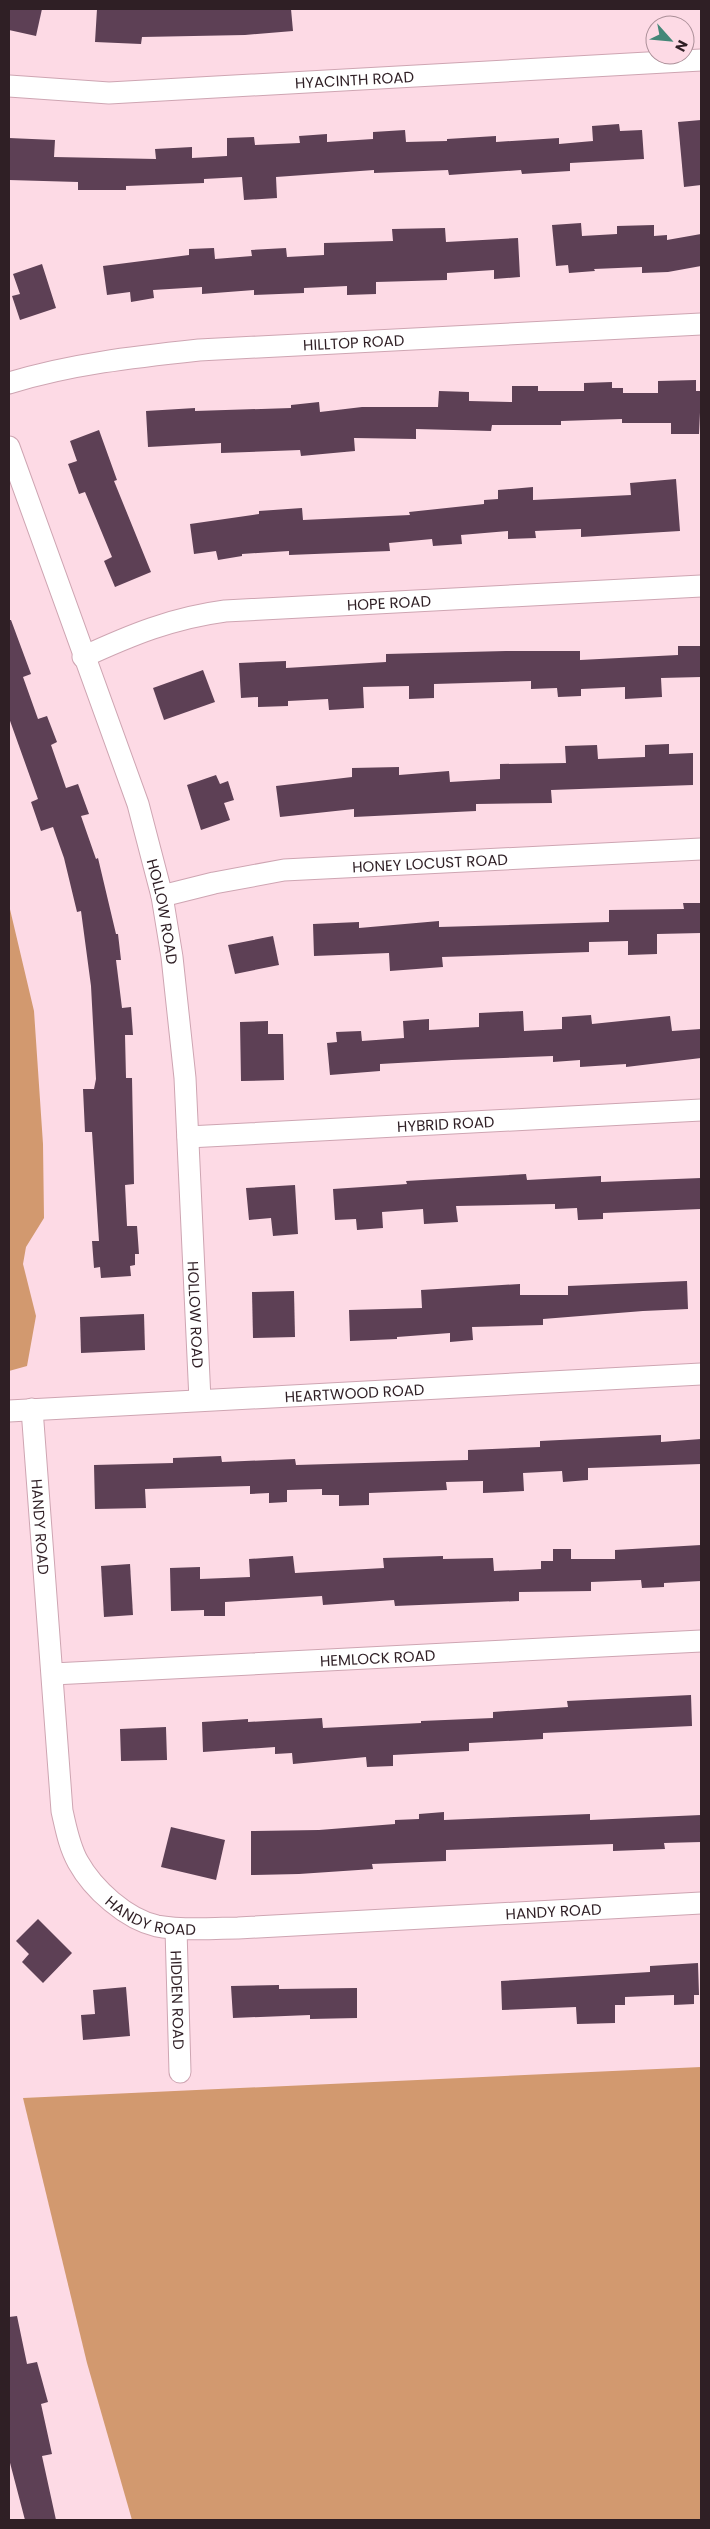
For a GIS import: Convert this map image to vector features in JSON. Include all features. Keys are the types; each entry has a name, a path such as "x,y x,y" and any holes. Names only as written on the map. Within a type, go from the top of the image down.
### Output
{"street":[{"name":"HYACINTH ROAD","path":"9,86 109,93 701,60"},
{"name":"HILLTOP ROAD","path":"9,383 49,371 118,358 199,350 701,324"},
{"name":"HOLLOW ROAD","path":"9,447 83,657 138,804 162,896 175,985 188,1137 200,1400"},
{"name":"HOPE ROAD","path":"83,657 156,625 192,616 225,611 701,586"},
{"name":"HONEY LOCUST ROAD","path":"162,896 214,883 292,869 701,849"},
{"name":"HYBRID ROAD","path":"188,1137 701,1110"},
{"name":"HEARTWOOD ROAD","path":"9,1411 701,1374"},
{"name":"HANDY ROAD","path":"32,1409 62,1810 69,1842 78,1863 105,1896 124,1912 148,1923 176,1929 238,1928 701,1903"},
{"name":"HEMLOCK ROAD","path":"53,1674 701,1641"},
{"name":"HIDDEN ROAD","path":"176,1929 180,2072"}],"shaded area":[{"path":"9,905 34,1011 43,1144 44,1218 26,1247 23,1264 36,1316 27,1366 9,1371"},
{"path":"701,2067 701,2520 132,2520 87,2363 23,2098"}],"building":[{"path":"9,9 42,9 36,36 9,30"},
{"path":"97,9 291,9 293,31 245,35 142,37 141,44 95,42"},
{"path":"701,120 701,185 684,187 678,122"},
{"path":"619,124 620,131 642,130 644,159 570,163 570,171 522,174 521,170 449,175 448,170 374,173 374,170 276,177 277,198 244,200 242,177 204,179 204,183 126,186 126,190 78,190 78,182 9,180 9,138 55,140 54,157 156,159 155,149 192,147 192,158 227,156 227,138 254,137 255,145 300,143 299,136 327,134 327,142 373,139 373,132 405,130 406,142 447,141 447,139 496,136 496,142 559,138 559,144 593,141 592,126"},
{"path":"581,223 582,236 617,234 617,226 654,225 654,236 667,235 667,240 701,234 701,266 668,272 642,273 642,267 594,269 595,271 569,273 568,265 556,266 552,225"},
{"path":"445,228 446,242 518,238 520,277 494,279 494,270 447,273 447,280 376,282 376,294 347,295 347,286 304,288 304,293 254,295 254,290 202,294 202,287 153,290 154,298 131,302 130,292 107,295 103,266 189,255 189,249 214,248 215,259 252,256 251,250 286,248 287,257 324,255 324,243 393,241 392,229"},
{"path":"42,264 56,308 20,320 12,296 20,294 13,274"},
{"path":"696,380 696,391 701,391 699,434 671,434 671,423 622,423 622,419 561,421 561,425 492,425 491,431 416,429 416,439 354,438 355,451 301,456 300,450 221,453 221,443 148,447 146,411 195,408 195,411 291,408 291,405 319,402 320,412 362,407 438,407 439,391 469,392 469,401 512,402 512,386 538,386 538,391 584,391 584,383 612,382 612,388 623,388 623,393 658,393 658,381"},
{"path":"99,430 117,480 114,481 151,572 115,587 104,561 112,557 85,492 79,494 68,464 77,461 70,441"},
{"path":"676,479 680,531 581,537 581,529 535,531 536,538 508,539 508,531 461,535 462,544 433,546 432,539 389,543 390,551 289,555 289,551 242,554 242,556 218,560 216,551 194,554 190,524 259,514 259,511 302,508 303,520 410,515 409,512 484,504 484,500 498,499 498,490 533,487 533,500 631,495 630,483"},
{"path":"9,620 11,620 31,674 23,677 38,719 47,716 57,742 51,745 66,788 78,784 89,814 81,816 96,859 98,858 116,934 118,934 121,960 116,960 122,1008 131,1007 133,1035 125,1035 126,1078 132,1078 134,1184 125,1185 127,1226 137,1226 139,1254 135,1254 135,1265 130,1266 131,1276 101,1278 100,1267 94,1268 92,1241 99,1241 92,1132 85,1132 83,1089 94,1089 96,1079 91,986 81,911 77,912 64,858 53,827 41,831 31,802 38,799 9,718"},
{"path":"678,646 701,646 701,677 661,678 662,697 625,699 625,687 581,689 581,696 558,697 557,688 531,689 531,681 434,684 434,698 409,699 409,686 363,687 364,708 329,710 328,699 288,701 288,706 258,707 258,697 241,698 239,663 286,661 286,668 386,662 386,654 506,651 580,651 580,660 678,655"},
{"path":"203,670 215,702 164,720 153,688"},
{"path":"669,744 669,754 693,753 693,785 551,790 552,803 476,804 476,811 354,817 354,809 280,817 276,786 352,777 352,768 399,767 399,775 449,771 450,782 500,779 500,764 566,763 565,746 597,745 598,759 645,757 645,745"},
{"path":"216,775 220,784 228,781 234,800 224,803 230,820 201,830 187,785"},
{"path":"683,903 701,903 701,933 657,934 657,954 628,955 628,941 589,942 589,952 442,957 443,967 390,971 389,953 314,956 313,924 359,922 359,928 439,921 439,927 609,922 609,910 684,909"},
{"path":"273,936 279,965 235,974 228,945"},
{"path":"523,1011 524,1031 562,1029 562,1017 591,1015 592,1024 670,1016 672,1031 701,1029 701,1058 626,1067 626,1064 580,1067 580,1060 553,1062 553,1056 452,1060 380,1064 380,1071 330,1075 327,1043 337,1042 336,1032 361,1031 362,1041 404,1038 403,1021 429,1019 429,1030 479,1027 479,1013"},
{"path":"268,1021 268,1034 283,1034 284,1080 241,1081 240,1022"},
{"path":"526,1174 527,1180 601,1176 601,1182 701,1178 701,1209 603,1213 603,1219 578,1220 577,1208 555,1209 555,1204 456,1206 458,1222 424,1224 423,1209 382,1212 383,1228 357,1230 356,1219 335,1220 333,1189 407,1184 406,1181"},
{"path":"295,1185 298,1234 273,1236 271,1218 249,1220 246,1188"},
{"path":"687,1281 688,1309 543,1319 543,1325 472,1327 473,1340 450,1342 450,1333 397,1337 397,1339 350,1341 349,1310 422,1308 421,1290 520,1284 520,1295 568,1295 568,1286"},
{"path":"294,1291 295,1337 253,1338 252,1292"},
{"path":"144,1314 145,1350 81,1353 80,1317"},
{"path":"661,1435 661,1442 701,1439 701,1464 588,1468 588,1480 563,1482 562,1471 523,1473 524,1491 483,1493 483,1481 446,1482 447,1490 369,1493 369,1505 339,1506 339,1495 322,1495 322,1489 287,1490 287,1502 269,1503 269,1493 250,1494 250,1486 145,1489 146,1508 95,1509 94,1465 173,1463 173,1458 221,1456 222,1462 295,1459 296,1465 468,1460 468,1450 540,1447 540,1441"},
{"path":"701,1545 701,1581 664,1583 664,1587 642,1588 641,1580 591,1582 591,1591 519,1592 519,1601 395,1606 394,1600 323,1605 322,1596 225,1602 225,1616 204,1616 204,1610 171,1611 170,1568 200,1567 200,1579 250,1577 249,1559 293,1556 295,1573 384,1568 383,1558 443,1556 443,1559 493,1558 494,1571 541,1569 541,1561 553,1561 553,1549 571,1549 571,1559 615,1559 615,1550"},
{"path":"130,1564 133,1615 104,1617 101,1566"},
{"path":"691,1695 692,1726 543,1733 543,1739 469,1743 469,1751 393,1755 393,1766 367,1767 366,1757 293,1764 292,1753 275,1754 275,1747 203,1752 202,1722 248,1719 248,1722 322,1718 323,1728 421,1723 421,1721 493,1718 493,1712 568,1707 567,1701"},
{"path":"166,1727 167,1760 121,1761 120,1729"},
{"path":"444,1812 444,1820 590,1814 590,1820 701,1815 701,1842 664,1843 665,1849 613,1851 613,1844 446,1850 446,1861 372,1864 373,1869 251,1875 251,1831 319,1830 395,1824 395,1820 419,1819 419,1814"},
{"path":"171,1827 225,1840 216,1880 161,1867"},
{"path":"38,1919 72,1953 43,1983 22,1962 29,1954 16,1941"},
{"path":"698,1963 699,1995 694,1995 694,2004 674,2005 674,1995 625,1997 625,2005 615,2005 615,2023 577,2024 576,2007 502,2010 501,1981 650,1972 650,1966"},
{"path":"279,1985 279,1989 357,1988 357,2018 310,2019 310,2015 233,2018 231,1986"},
{"path":"126,1987 130,2036 83,2040 81,2015 95,2014 93,1990"},
{"path":"17,2316 27,2364 37,2362 48,2402 41,2404 52,2454 42,2456 56,2520 25,2520 9,2459 9,2317"}]}
